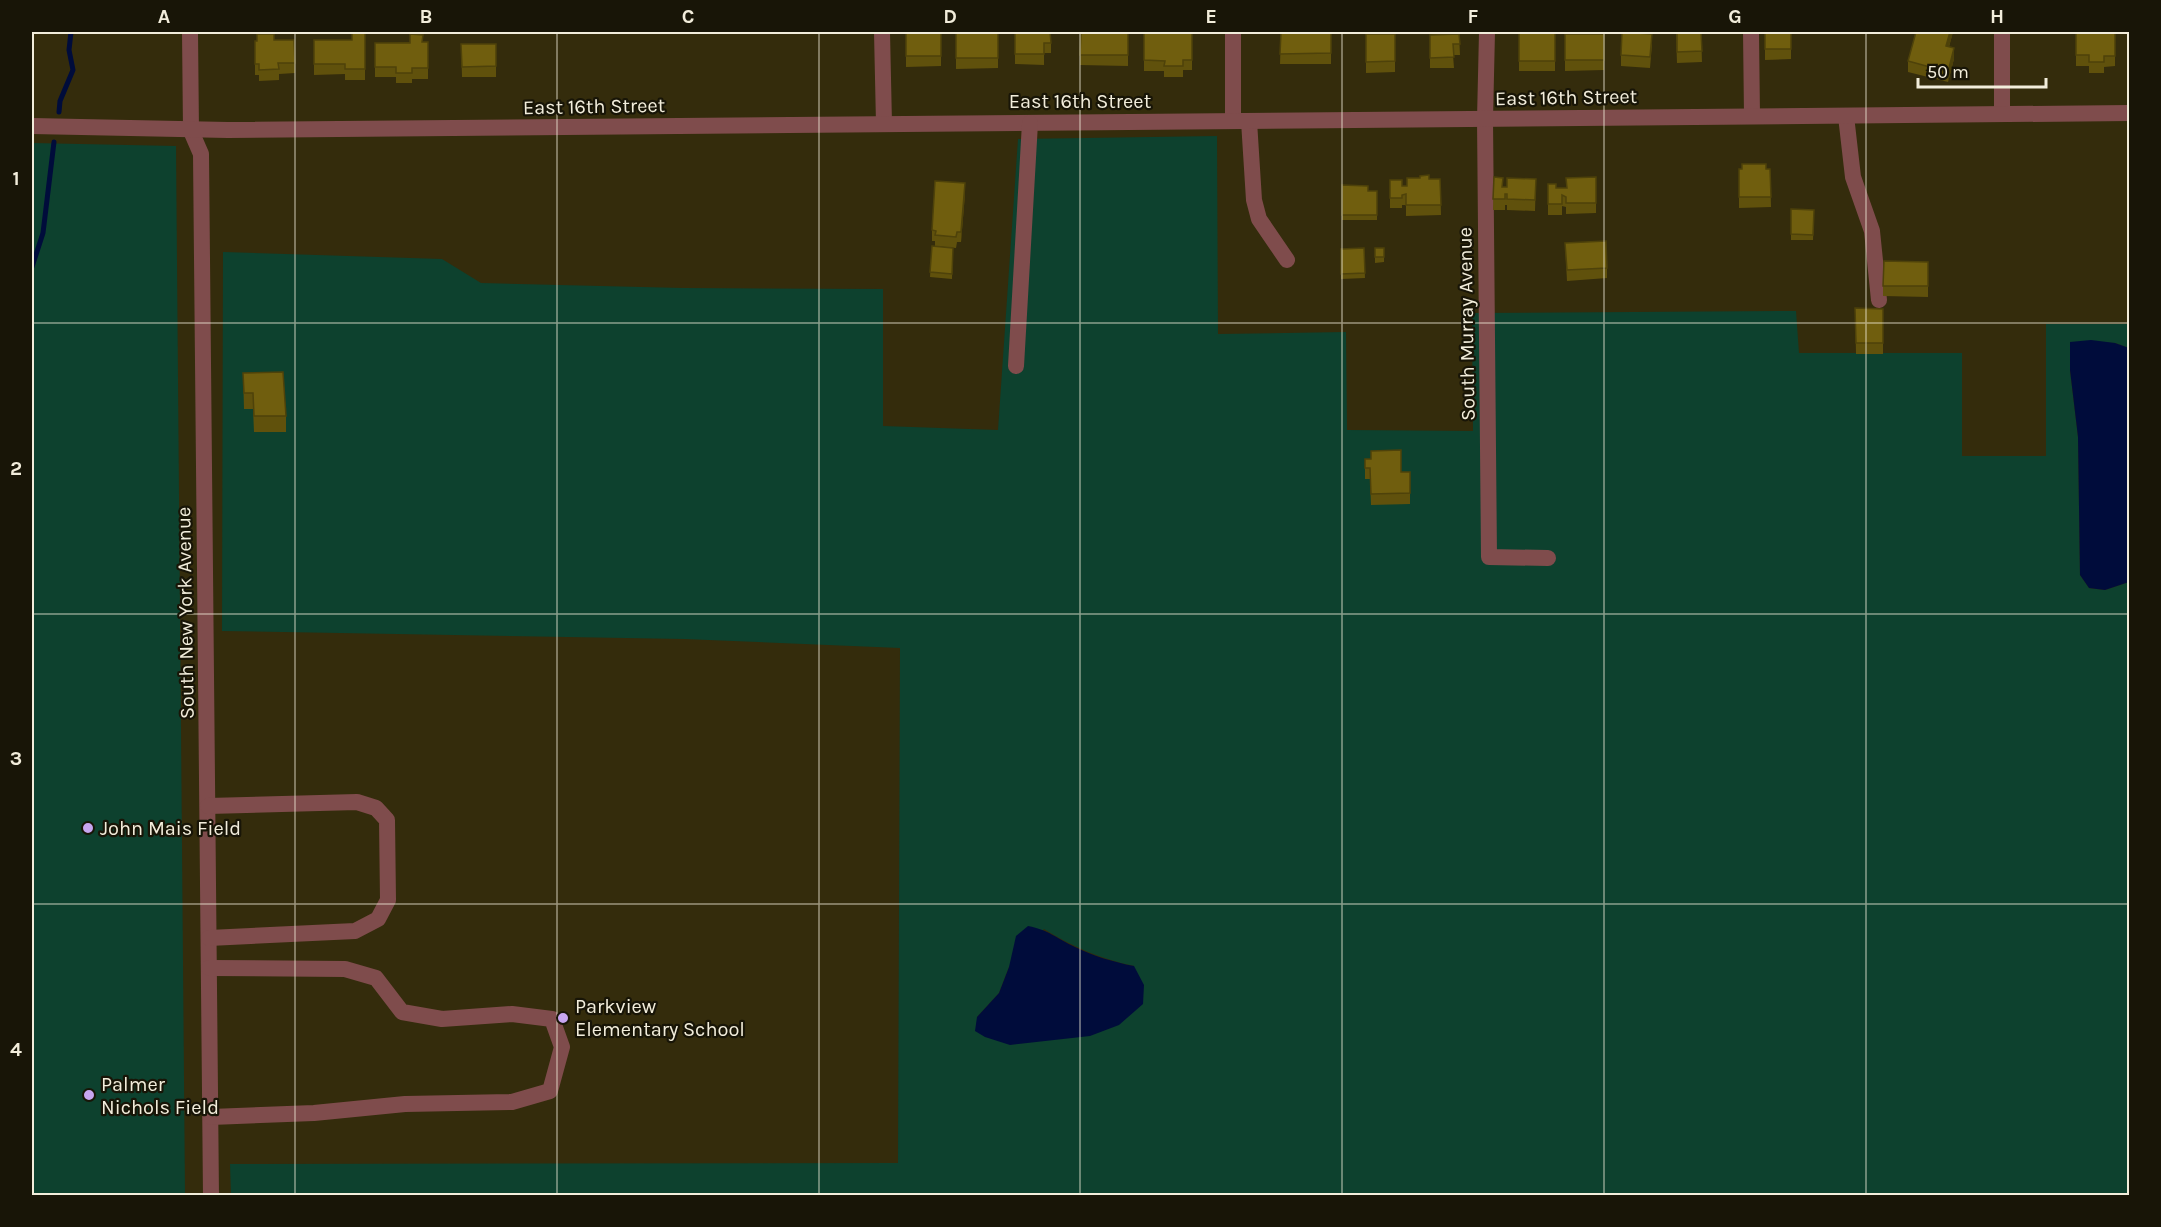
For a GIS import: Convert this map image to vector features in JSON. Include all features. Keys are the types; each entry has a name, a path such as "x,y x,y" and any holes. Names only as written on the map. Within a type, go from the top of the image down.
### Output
{"street":[{"name":"South New York Avenue","path":"190,32 191,130 201,154 211,1196"},
{"path":"882,32 884,124"},
{"path":"1233,32 1241,121 1254,200 1259,219 1287,260"},
{"name":"South Murray Avenue","path":"1487,32 1485,119 1489,557 1548,558"},
{"path":"1751,32 1752,116"},
{"path":"2002,32 2002,114"},
{"name":"East 16th Street","path":"32,126 191,130 2130,113"},
{"path":"1846,116 1853,177 1872,231 1879,300"},
{"path":"1016,366 1030,123"},
{"path":"208,806 357,802 376,808 387,820 388,900 378,919 355,931 209,938"},
{"path":"209,968 345,969 376,978 402,1012 442,1019 512,1014 552,1019 562,1047 550,1091 512,1102 405,1104 314,1113 211,1117"}],"green space":[{"path":"1217,136 1218,334 1346,332 1347,430 1473,431 1472,313 1796,311 1799,353 1962,353 1962,456 2046,456 2046,324 2129,324 2129,348 2115,343 2070,342 2070,370 2078,437 2080,575 2089,588 2105,590 2129,582 2129,1195 231,1195 230,1164 898,1163 900,648 684,639 222,631 223,252 442,259 481,283 683,288 883,289 883,426 998,430 1018,139","holes":["1044,929 1099,956 1134,966 977,1017 999,993 1009,967"]},
{"path":"32,143 176,146 185,1195 32,1195"}],"shaded area":[{"path":"2091,340 2115,343 2129,348 2129,582 2105,590 2089,588 2080,575 2078,437 2070,370 2070,342"},
{"path":"1028,926 1047,932 1089,953 1134,966 1144,985 1143,1004 1119,1025 1090,1036 1010,1045 985,1037 975,1031 977,1017 999,993 1009,967 1016,936"}],"building":[{"path":"352,32 365,32 365,69 345,69 345,64 314,64 314,40 352,40"},
{"path":"906,32 941,32 941,56 906,56"},
{"path":"956,32 998,32 998,58 956,58"},
{"path":"1015,32 1050,32 1051,43 1044,43 1044,54 1015,54"},
{"path":"1081,32 1128,32 1128,55 1080,55"},
{"path":"1281,32 1331,32 1331,53 1280,54"},
{"path":"1519,32 1555,32 1555,61 1519,61"},
{"path":"1622,32 1652,34 1650,57 1621,55"},
{"path":"1677,32 1701,32 1702,51 1677,52"},
{"path":"1765,32 1791,32 1791,49 1765,49"},
{"path":"1916,32 1950,32 1946,46 1954,48 1948,72 1908,61"},
{"path":"2076,32 2115,32 2115,56 2104,56 2104,62 2089,62 2089,55 2076,55"},
{"path":"1144,33 1192,33 1192,60 1183,60 1183,66 1164,66 1165,61 1144,60"},
{"path":"257,34 274,34 274,40 294,40 295,63 278,63 279,69 259,70 259,64 255,64"},
{"path":"410,34 423,35 422,42 428,42 428,68 412,68 412,73 396,73 396,67 375,67 375,43 410,43"},
{"path":"1366,34 1395,34 1395,61 1366,62"},
{"path":"1459,34 1460,44 1453,44 1454,57 1430,58 1430,35"},
{"path":"1565,34 1604,34 1604,60 1565,60"},
{"path":"461,44 496,44 496,66 462,67"},
{"path":"1742,164 1766,164 1766,169 1770,169 1771,197 1739,197 1739,169 1742,169"},
{"path":"1429,175 1429,179 1440,179 1441,205 1406,205 1406,194 1402,195 1402,198 1390,198 1390,180 1402,180 1402,186 1407,186 1407,178"},
{"path":"1494,177 1503,178 1502,187 1507,187 1507,178 1536,179 1535,200 1507,199 1507,194 1505,194 1505,199 1493,199"},
{"path":"1596,177 1596,203 1566,203 1566,197 1562,195 1562,204 1548,204 1548,184 1556,184 1556,188 1567,188 1566,178"},
{"path":"935,181 965,183 961,232 957,232 956,237 935,235 936,231 932,230"},
{"path":"1342,185 1368,186 1368,191 1377,191 1377,215 1342,215"},
{"path":"1791,209 1814,210 1813,235 1791,234"},
{"path":"1606,241 1607,268 1567,270 1565,243"},
{"path":"932,246 953,248 952,274 930,272"},
{"path":"1364,248 1365,273 1341,274 1341,249"},
{"path":"1375,248 1384,248 1384,257 1375,257"},
{"path":"1884,261 1928,262 1928,286 1883,286"},
{"path":"1855,308 1883,309 1883,343 1856,343"},
{"path":"283,372 286,416 254,416 253,393 244,393 243,373"},
{"path":"1401,450 1401,472 1410,472 1410,493 1371,494 1370,468 1365,468 1365,459 1371,459 1371,451"}],"waterway":[{"path":"59,112 60,101 73,70 69,50 71,32"},
{"path":"32,267 43,233 54,142"}],"place":[{"name":"John Mais Field","path":"88,828"},
{"name":"Parkview Elementary School","path":"563,1018"},
{"name":"Palmer Nichols Field","path":"89,1095"}]}
